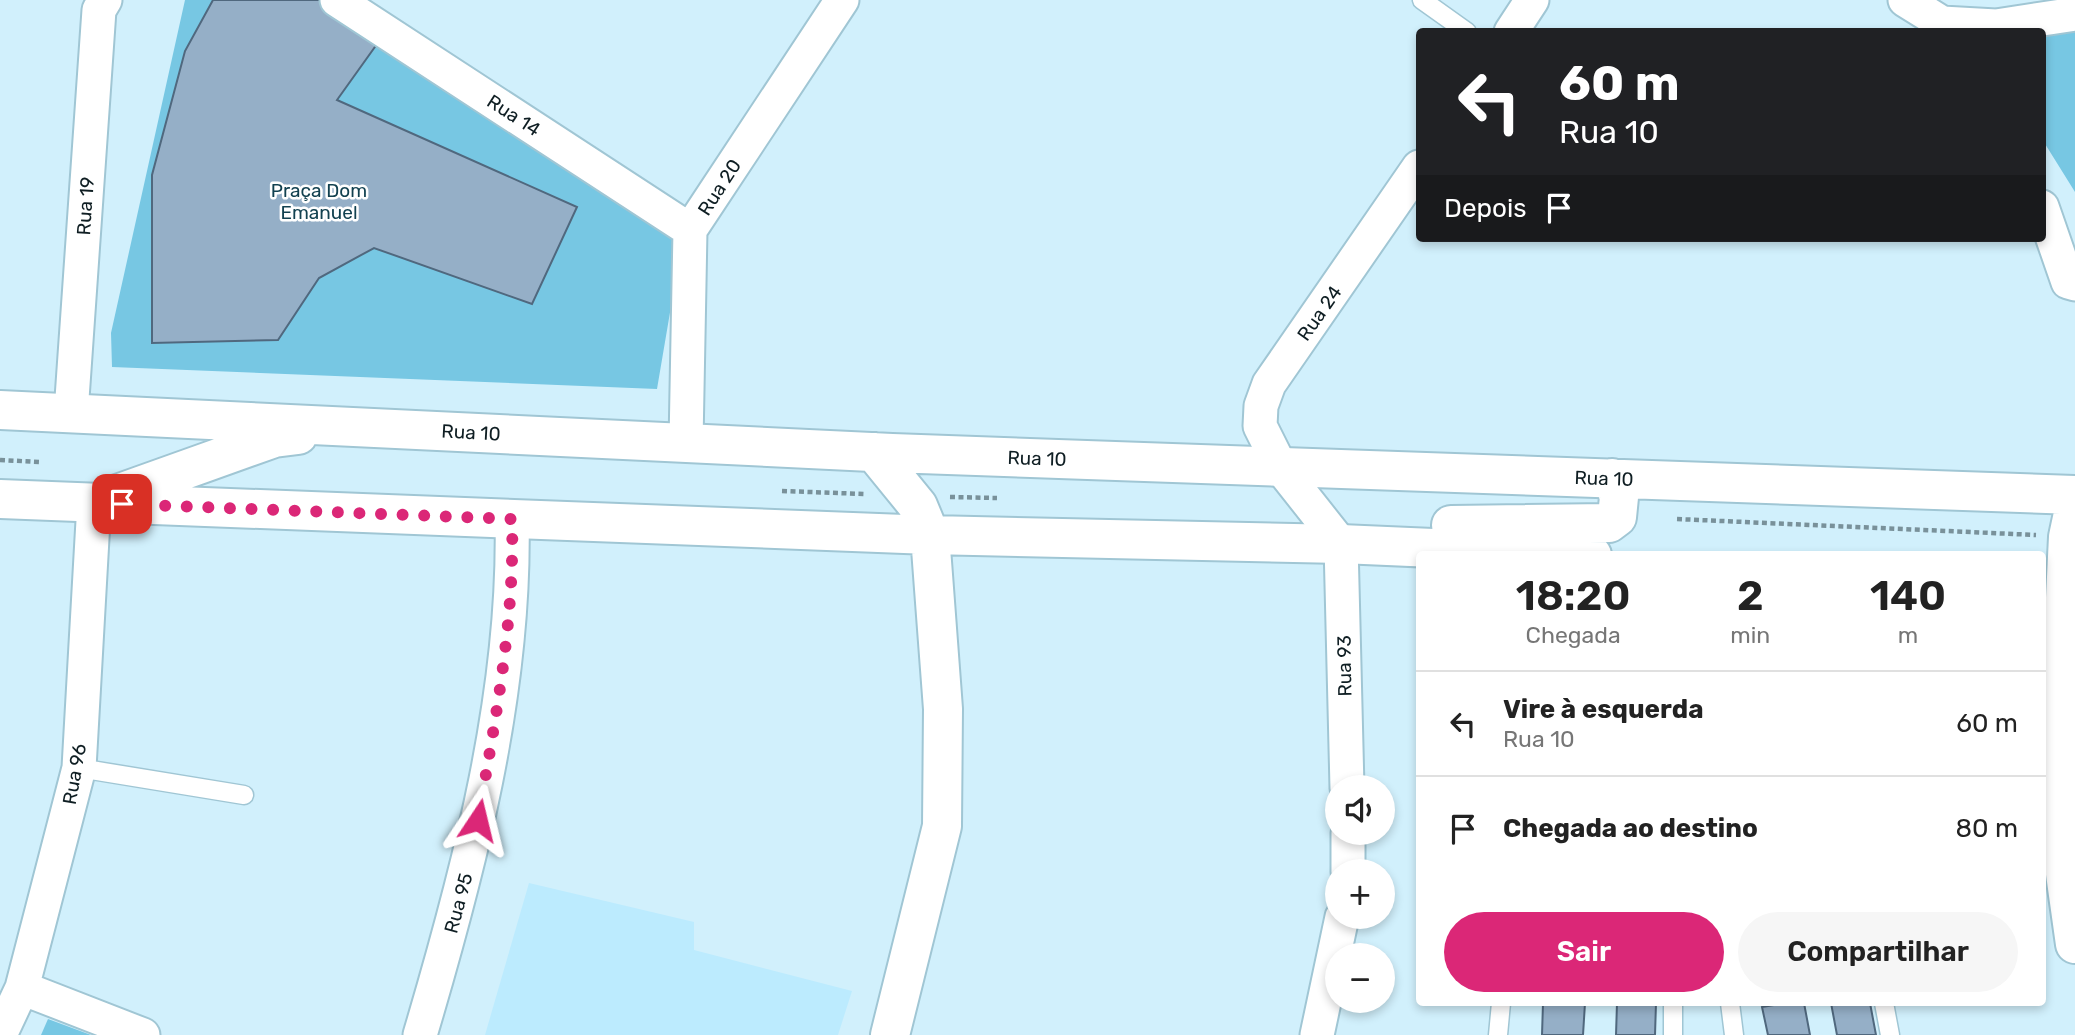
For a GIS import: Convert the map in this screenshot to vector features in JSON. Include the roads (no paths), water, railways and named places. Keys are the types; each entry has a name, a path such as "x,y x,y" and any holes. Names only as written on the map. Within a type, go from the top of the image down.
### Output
{"main road":[{"name":"Rua 10","path":"0,410 874,452 2075,495"},
{"path":"94,503 274,438 352,427"},
{"path":"874,452 910,495 930,535 943,709 942,826 890,1035"},
{"path":"1389,546 1447,525 1609,523 1617,517 1619,497 1612,478"},
{"path":"0,499 930,535 1341,544 1502,551"},
{"path":"2071,520 2061,574 2059,720 2062,852 2075,944"}],"street":[{"name":"Rua 19","path":"71,413 99,9 105,0"},
{"name":"Rua 14","path":"337,0 690,230"},
{"name":"Rua 20","path":"686,443 690,230 842,0"},
{"path":"1514,28 1532,0"},
{"path":"1905,0 1945,27 1996,26 2075,14"},
{"name":"Rua 24","path":"1341,544 1281,468 1260,426 1261,406 1269,384 1416,171"},
{"path":"2046,219 2068,282 2075,284"},
{"name":"Rua 96","path":"0,1035 22,988 79,768 94,503"},
{"name":"Rua 95","path":"421,1035 474,845 505,642 513,561 512,519"},
{"name":"Rua 93","path":"1341,544 1346,775"},
{"path":"1317,1035 1339,929"},
{"path":"22,988 143,1035"}],"lane":[{"path":"1422,0 1461,28"},
{"path":"79,768 244,795"},
{"path":"1498,1035 1501,1006"},
{"path":"1673,1035 1674,1006"},
{"path":"1730,1006 1734,1035"},
{"path":"1885,1006 1890,1035"}],"park label":[{"name":"Praça Dom Emanuel","path":"319,201"}]}
